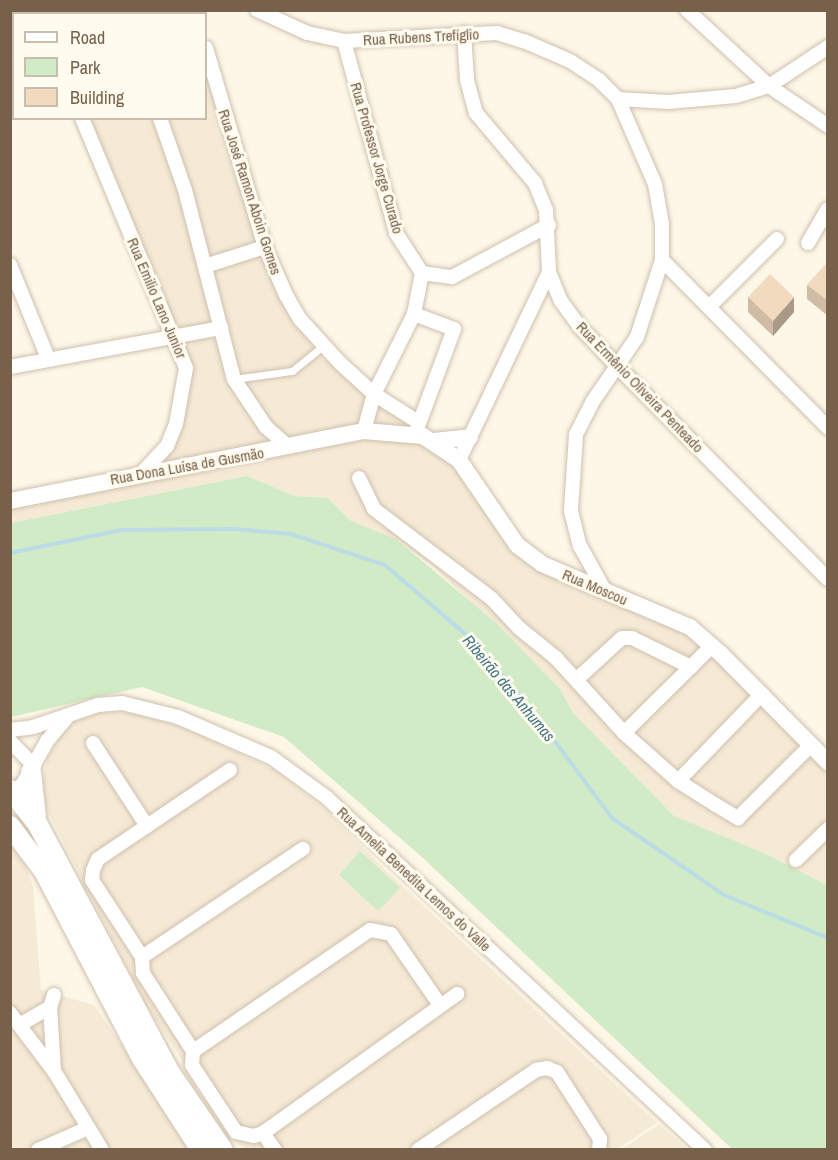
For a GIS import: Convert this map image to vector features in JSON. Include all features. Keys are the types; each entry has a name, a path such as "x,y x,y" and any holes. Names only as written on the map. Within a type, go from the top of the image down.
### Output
{"main road":[{"path":"33,769 31,798 37,823"},
{"path":"11,792 37,823 137,1016 170,1073 223,1149"},
{"path":"10,826 44,870 143,1060 201,1149"}],"street":[{"name":"Rua Rubens Trefíglio","path":"257,10 307,33 344,41 497,33 524,40 570,61 599,80 618,99 655,184 662,224 662,260 637,337 593,401 576,435 571,474 571,511 580,546 604,591"},
{"path":"687,10 769,86 828,126"},
{"name":"Rua Ermênio Oliveira Penteado","path":"464,33 467,81 476,114 535,183 549,225 549,272 561,301 580,327 618,367 828,579"},
{"name":"Rua Professor Jorge Curado","path":"344,41 396,233 422,273"},
{"path":"618,99 702,100 769,86 828,47"},
{"name":"Rua José Ramon Aboin Gomes","path":"207,51 265,247 285,295 323,346 374,394 417,425 454,329 414,314"},
{"name":"Rua Emilio Lano Junior","path":"83,120 186,368 183,401 167,446 141,474"},
{"path":"161,120 185,190 234,379 266,427 290,447"},
{"path":"808,243 828,209"},
{"path":"364,430 374,394 414,314 422,273 452,278 549,225"},
{"path":"709,307 777,239"},
{"path":"205,266 265,247"},
{"path":"662,260 828,428"},
{"path":"10,265 48,358"},
{"path":"459,460 549,272"},
{"path":"10,367 172,335 221,328"},
{"name":"Rua Dona Luísa de Gusmão","path":"10,501 290,447 364,430"},
{"name":"Rua Moscou","path":"364,430 388,430 434,441 459,460 517,545 542,564 690,627 762,694 828,762"},
{"path":"434,441 470,437"},
{"path":"359,478 374,509 492,599 576,680 624,734 678,781 738,818 811,745"},
{"path":"576,680 622,639 632,638 692,667"},
{"path":"624,734 712,646"},
{"path":"678,781 762,694"},
{"name":"Rua Amelia Benedita Lemos do Valle","path":"10,730 33,728 73,712 122,703 150,709 230,737 302,776 705,1149"},
{"path":"11,792 33,769 47,741 73,712"},
{"path":"10,741 33,769"},
{"path":"93,743 147,826"},
{"path":"230,770 98,859 92,880 142,957 142,973 192,1051 192,1065 236,1132 244,1136 263,1132 457,994"},
{"path":"796,860 828,829"},
{"path":"142,957 303,849"},
{"path":"192,1051 370,930 391,934 440,1005"},
{"path":"21,1024 52,1001 54,1071"},
{"path":"10,1013 21,1024 54,1071 102,1149"},
{"path":"418,1149 536,1070 547,1068 557,1072 600,1139 599,1149"},
{"path":"38,1149 88,1128"},
{"path":"263,1132 274,1149"}],"lane":[{"path":"234,379 292,371 323,346"}],"shaded area":[{"path":"207,68 281,280 317,356 348,371 437,440 525,549 710,646 827,765 827,885 764,853 674,816 573,713 560,689 436,569 396,539 351,521 328,498 295,496 247,476 11,523 10,501 164,467 188,401 191,362 90,120 207,120"},
{"path":"100,712 134,713 187,728 278,772 325,809 384,869 657,1123 617,1149 251,1150 238,1145 146,1005 46,808 42,784 47,759 60,736 76,721"},
{"path":"10,845 26,865 33,887 41,990 94,1005 192,1149 11,1149"},
{"path":"659,1124 687,1149 622,1149"}],"green space":[{"path":"247,476 295,496 328,498 351,521 396,539 497,624 560,689 573,713 674,816 764,853 827,885 827,1149 732,1149 423,858 284,737 142,687 11,717 11,523"},
{"path":"360,851 400,888 378,911 339,875"}],"building":[{"path":"828,262 828,301 807,285"},
{"path":"770,274 794,297 773,321 748,297"}],"waterway":[{"name":"Ribeirão das Anhumas","path":"10,553 122,530 235,529 291,534 385,565 471,639 527,704 612,818 724,895 828,938"}]}
